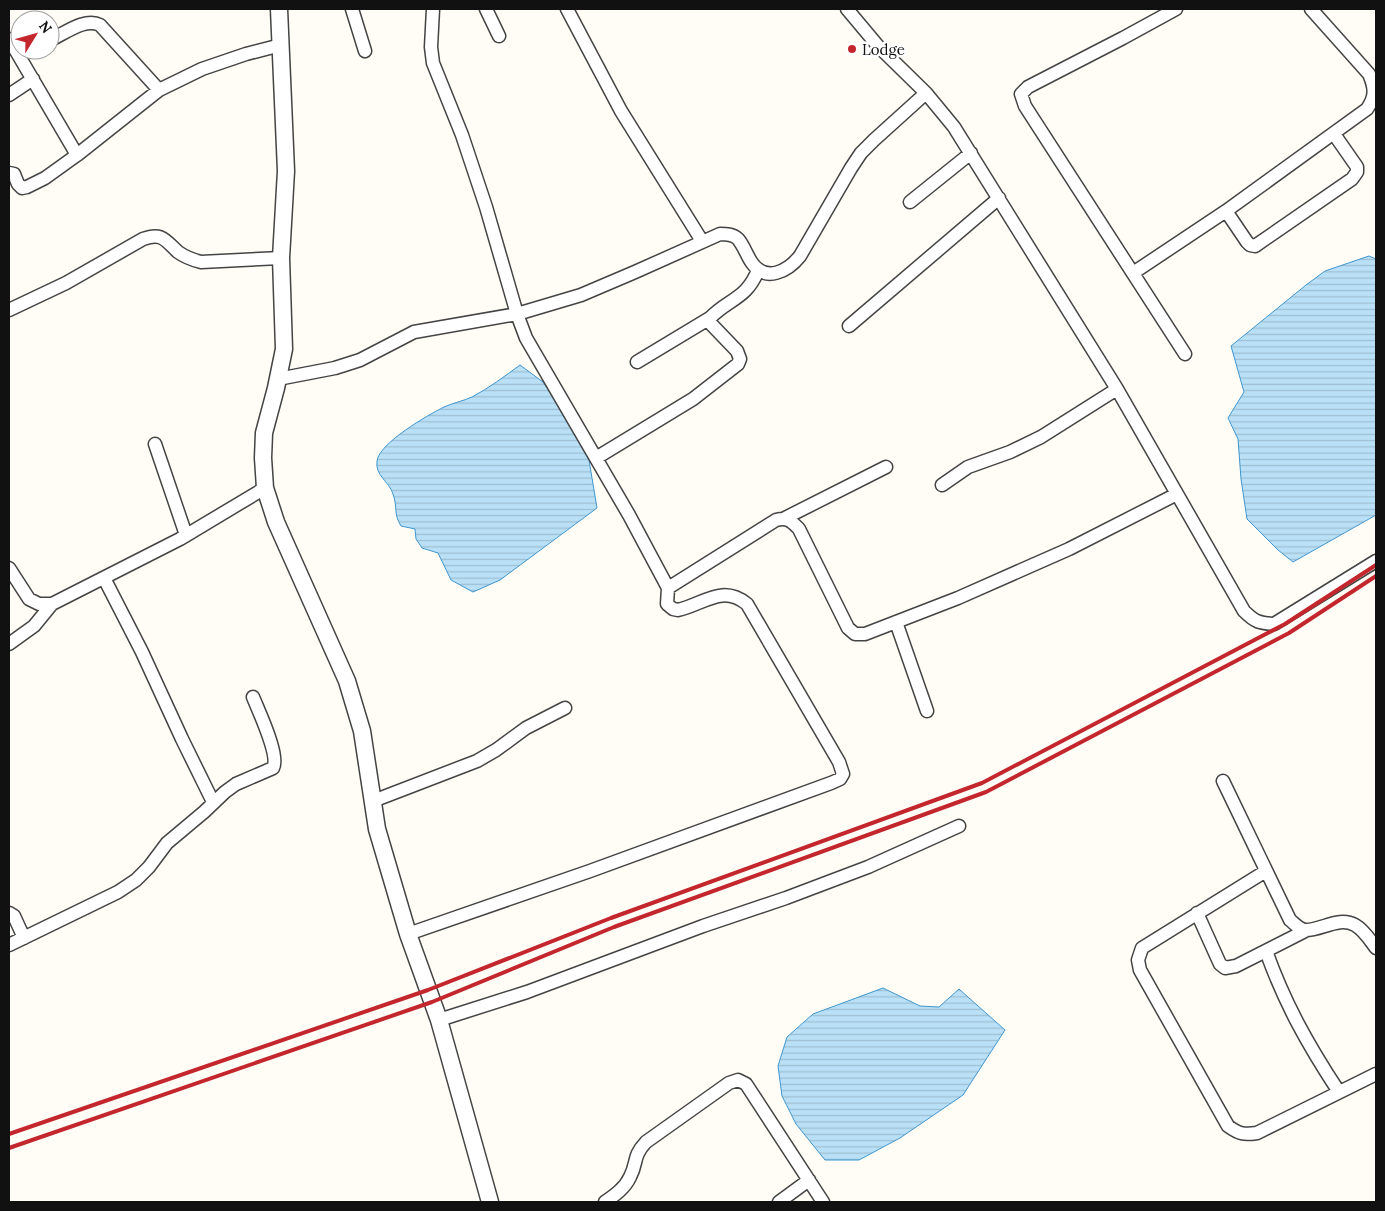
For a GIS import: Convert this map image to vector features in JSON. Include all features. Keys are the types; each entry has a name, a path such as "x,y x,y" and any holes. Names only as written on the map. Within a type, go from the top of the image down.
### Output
{"street":[{"path":"280,9 286,171 282,258 284,349 264,433 265,488 276,522 347,681 362,731 377,829 408,934 439,1020 490,1202"},
{"path":"352,9 365,50"},
{"path":"408,934 590,871 840,779 843,774 839,762 746,604 738,598 723,595 678,610 673,609 667,604 668,588 629,515 526,338 462,135 433,62 431,47 433,9"},
{"path":"486,9 499,36"},
{"path":"567,9 621,111 702,241"},
{"path":"847,9 878,46 926,93 954,127 1117,389 1244,611 1252,619 1260,623 1274,624 1376,561"},
{"path":"1176,9 1028,87 1022,94 1025,106 1185,354"},
{"path":"1133,273 1226,211 1334,134 1367,109 1374,99 1374,87 1369,74 1311,9"},
{"path":"60,35 83,24 95,22 100,25 158,90"},
{"path":"9,173 14,174 19,186 24,188 45,178 77,156 158,90 202,69 280,45"},
{"path":"27,60 33,79 77,156"},
{"path":"9,95 33,79"},
{"path":"278,379 335,368 360,360 414,332 517,314 581,295 720,234 728,234 737,238 758,270 767,274 775,274 785,270 800,256 861,153 926,93"},
{"path":"1226,211 1246,242 1256,246 1352,178 1357,172 1357,166 1334,134"},
{"path":"910,202 971,153"},
{"path":"849,326 999,198"},
{"path":"9,310 66,284 150,236 159,236 191,260 201,262 282,258"},
{"path":"637,362 710,318 741,296 749,287 758,270"},
{"path":"596,458 693,399 738,364 740,359 737,351 709,322 710,318"},
{"path":"942,486 968,467 1010,452 1041,437 1117,389"},
{"path":"155,444 186,535"},
{"path":"668,588 776,520 785,518 886,467"},
{"path":"9,644 34,626 52,604 186,535 265,488"},
{"path":"785,518 792,521 799,530 848,628 856,634 865,634 958,598 1069,549 1178,494"},
{"path":"9,568 29,599 39,604 52,604"},
{"path":"104,578 142,652 213,802"},
{"path":"896,622 927,711"},
{"path":"9,946 118,892 136,880 149,867 167,843 213,802 236,784 273,768 275,764 274,752 253,698"},
{"path":"373,801 477,761 526,728 565,708"},
{"path":"1223,781 1290,920 1297,927 1305,931"},
{"path":"439,1020 527,992 702,926 868,867 959,826"},
{"path":"1266,872 1142,948 1138,960 1140,970 1228,1126 1236,1133 1245,1135 1257,1133 1376,1074"},
{"path":"9,913 14,916 24,938"},
{"path":"1197,913 1220,964 1225,968 1236,966 1305,931 1342,922 1350,922 1364,932 1376,948"},
{"path":"1266,951 1290,1008 1309,1046 1339,1092"},
{"path":"605,1202 625,1185 631,1176 635,1158 646,1142 729,1083 738,1080 746,1084 823,1202"},
{"path":"780,1202 809,1180"}],"water":[{"path":"1369,256 1376,259 1376,515 1293,562 1247,519 1238,439 1228,418 1244,392 1231,346 1325,271"},
{"path":"520,365 543,382 572,424 589,460 597,508 500,580 473,592 451,580 438,553 422,548 416,539 415,529 401,526 397,517 393,494 389,485 378,471 377,461 386,446 405,430 444,407 478,393"},
{"path":"883,988 920,1006 939,1007 959,989 1005,1030 963,1095 900,1138 859,1160 825,1160 796,1124 782,1096 778,1066 787,1037 813,1014"}],"railway":[{"path":"9,1134 428,990 611,918 982,783 1285,624 1376,565"},
{"path":"9,1148 432,1002 614,927 986,792 1289,633 1376,576"}],"place":[{"name":"Lodge","path":"852,49"}]}
